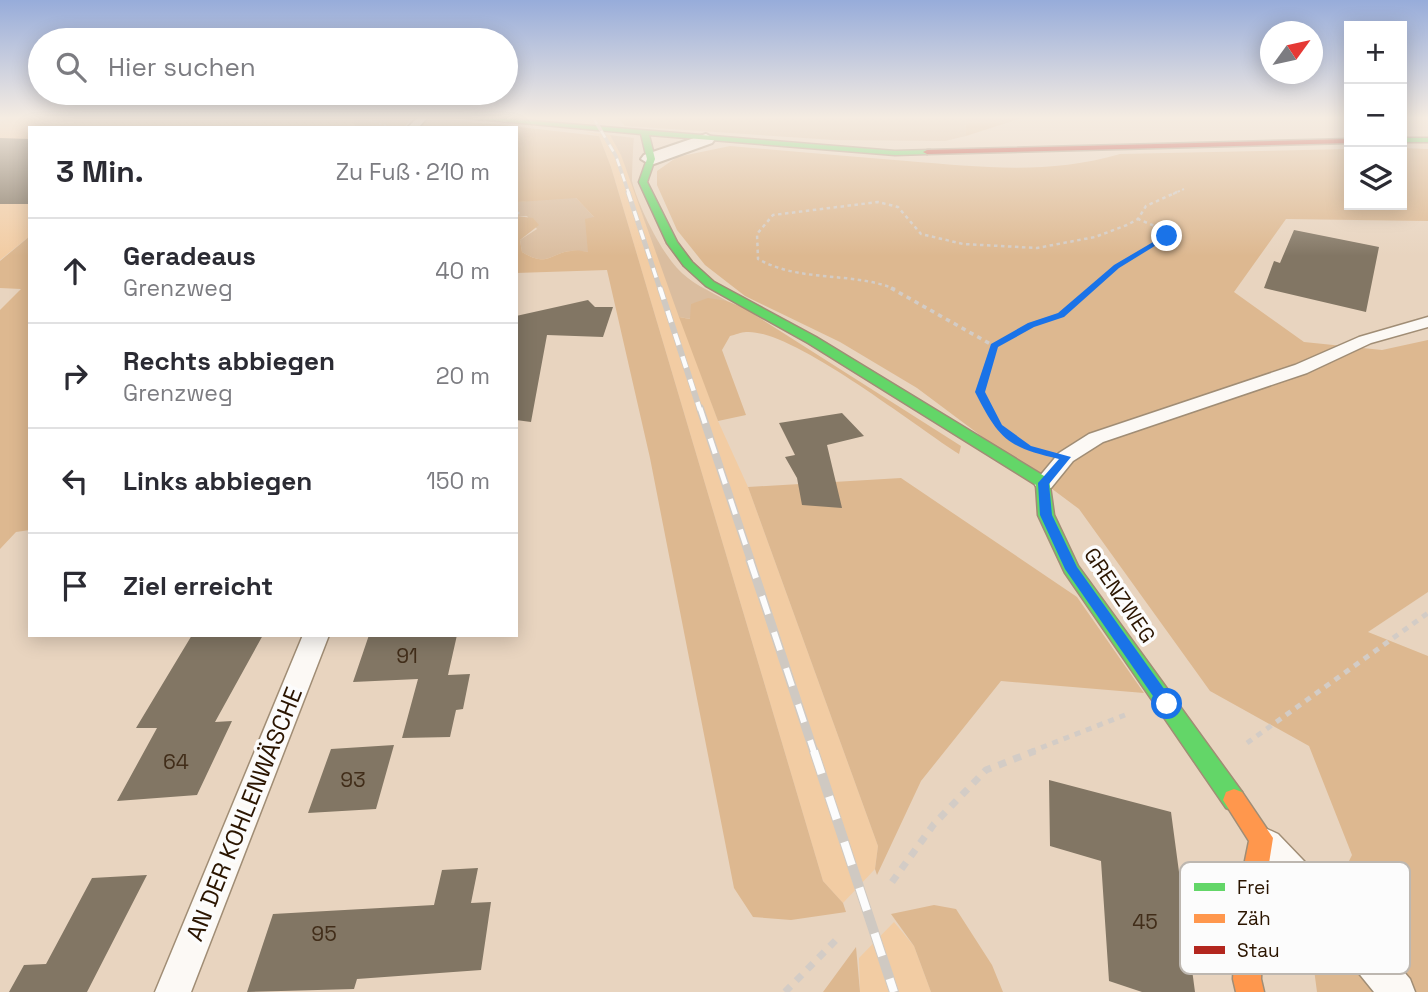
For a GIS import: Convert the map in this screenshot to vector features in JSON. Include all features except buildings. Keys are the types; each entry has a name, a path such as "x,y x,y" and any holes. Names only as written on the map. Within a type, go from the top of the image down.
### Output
{"street":[{"path":"650,163 643,183 668,238 695,273 723,292 783,323 868,373 1044,483"},
{"name":"GRENZWEG","path":"1044,483 1046,515 1071,569 1261,838"},
{"path":"1257,862 1261,838"},
{"path":"1247,974 1250,992"}],"lane":[{"path":"1044,483 1066,457 1096,438 1301,369 1365,340 1428,322"},
{"name":"AN DER KOHLENWÄSCHE","path":"173,992 315,637"},
{"path":"1261,838 1283,862"},
{"path":"1382,974 1397,992"}],"path":[{"path":"994,346 890,288 841,277 798,276 774,270 758,259 754,237 761,224 773,215 878,202 898,207 921,234 963,244 1037,248 1095,237 1138,219 1146,206 1184,189"},
{"path":"518,213 523,213"},
{"path":"992,415 980,392 994,346 1020,330 1061,315 1116,267 1167,236 1164,230 1138,219"},
{"path":"1212,768 1428,612"},
{"path":"892,882 934,824 986,770 1109,719 1167,704"},
{"path":"785,992 836,940"}],"shaded area":[{"path":"0,163 28,163 28,238 0,260"},
{"path":"518,163 610,163 823,881 843,903 846,912 791,920 753,917 734,888 650,458 607,270 518,273 518,216 533,218 539,225 520,240 522,252 531,257 543,259 564,252 588,252 585,219 594,217 576,198 518,202"},
{"path":"610,163 625,163 718,421 748,487 878,846 875,869 843,903 823,881"},
{"path":"624,163 633,163 632,181 639,202 650,227 671,260 688,278 727,301 691,304 691,319 679,317"},
{"path":"668,163 940,163 1014,168 1078,163 1344,163 1344,210 1407,210 1407,163 1428,163 1428,221 1286,219 1234,292 1304,342 1382,350 1428,340 1428,592 1368,632 1428,656 1428,992 1317,992 1315,974 1410,974 1410,862 1348,862 1352,855 1309,746 1210,691 1079,509 917,388 840,342 745,296 705,265 677,230 657,185 657,171"},
{"path":"576,198 595,218 589,252 571,251 538,259 522,252 520,240 537,229 527,216 518,216 518,202"},
{"path":"28,238 28,530 16,532 0,549 0,310 21,289 0,288 0,261"},
{"path":"708,298 727,301 744,308 961,446 959,454 822,362 766,335 746,332 730,336 722,350 746,415 718,421 679,317 690,319 691,304"},
{"path":"901,478 1077,597 1144,693 1001,681 921,781 877,875 875,869 878,846 748,487"},
{"path":"934,905 956,909 992,965 1003,992 931,992 914,946 891,914"},
{"path":"894,922 914,946 931,992 860,992 859,958"},
{"path":"856,947 860,992 823,992"}],"railway":[{"path":"618,163 629,194"},
{"path":"628,192 660,289"},
{"path":"660,288 700,410"},
{"path":"700,408 751,561"},
{"path":"750,560 814,752"},
{"path":"814,751 894,992"}],"traffic: fast":[{"path":"650,163 643,182 672,243 688,264 710,284 812,340 1044,483 1046,515 1071,569 1234,800"}],"traffic: slow":[{"path":"1234,800 1261,838 1257,862"},
{"path":"1247,974 1250,992"}],"route":[{"path":"1167,236 1116,267 1090,293 1061,315 1009,335 994,346 980,392 998,427 1028,448 1066,457 1044,483 1046,515 1071,569 1167,704"}]}
